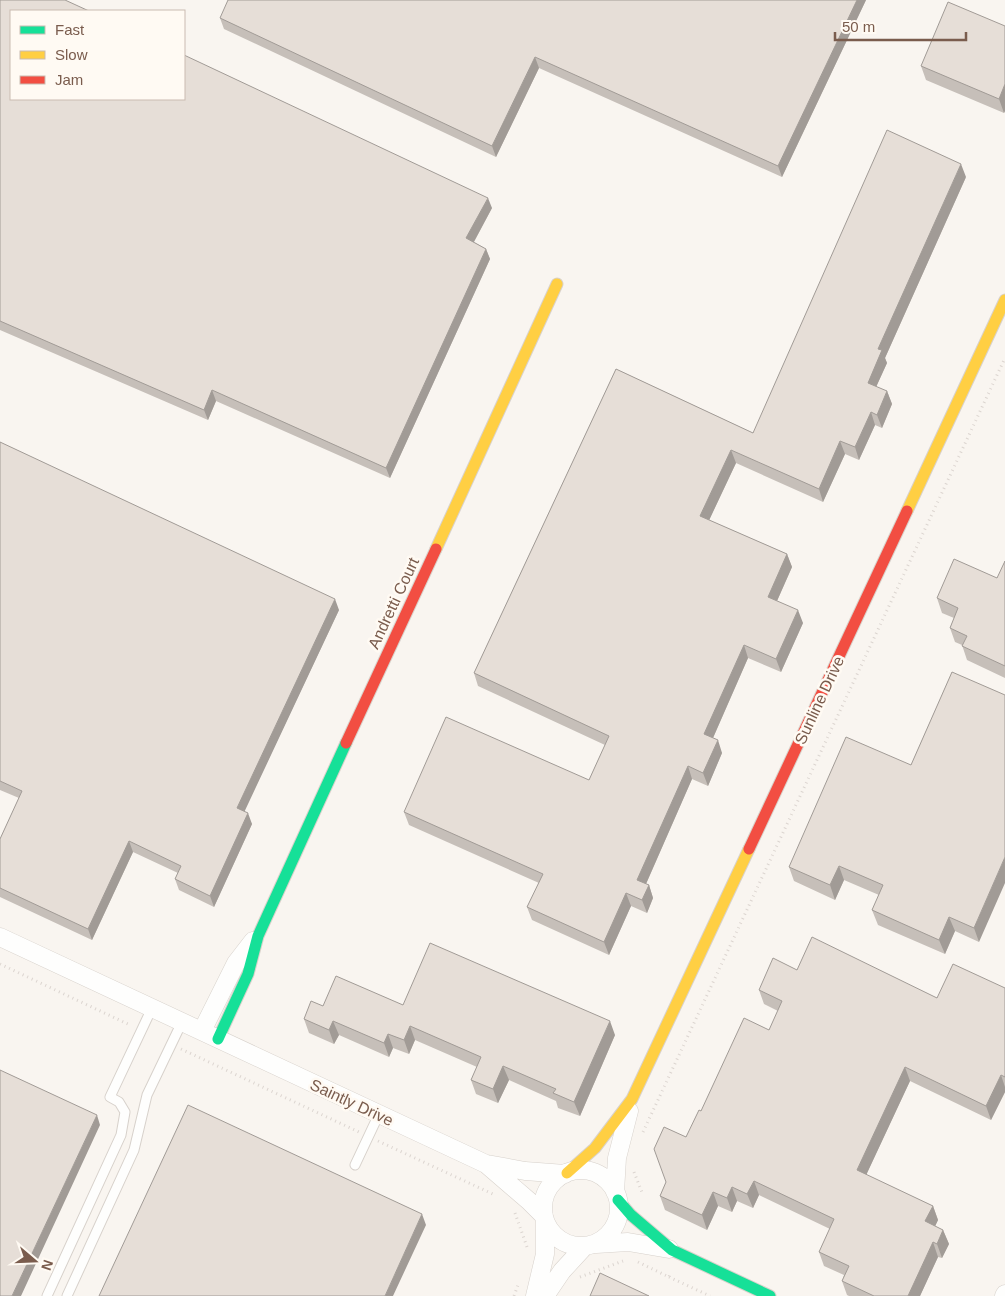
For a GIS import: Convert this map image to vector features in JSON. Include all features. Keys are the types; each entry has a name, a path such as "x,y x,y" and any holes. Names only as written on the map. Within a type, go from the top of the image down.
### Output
{"street":[{"name":"Andretti Court","path":"258,936 557,284"},
{"name":"Sunline Drive","path":"566,1173 587,1159 597,1148 632,1099 1005,300"},
{"path":"202,1032 236,964 258,936"},
{"path":"218,1039 248,974 258,936"},
{"name":"Saintly Drive","path":"0,937 486,1164 525,1171 566,1173"},
{"name":"Sunline Drive","path":"617,1196 617,1158 632,1099"},
{"name":"Saintly Drive","path":"486,1164 529,1201 544,1218"},
{"path":"535,1296 545,1254 543,1203 547,1191 555,1181 566,1173 583,1170 599,1174 611,1185 631,1215 676,1252"},
{"path":"545,1296 562,1271 590,1245 608,1235 618,1215 617,1196"},
{"path":"544,1218 551,1232 560,1240 572,1245 628,1242 676,1252 770,1296"}],"lane":[{"path":"47,1296 121,1135 125,1112 119,1102 110,1097 152,1008"},
{"path":"67,1296 134,1150 147,1095 182,1022"},
{"path":"355,1165 379,1114"}],"path":[{"path":"642,1133 1005,358"},
{"path":"0,964 142,1030"},
{"path":"171,1044 503,1199"},
{"path":"633,1169 643,1196"},
{"path":"515,1212 528,1249"},
{"path":"669,1277 676,1252"},
{"path":"573,1280 630,1258 710,1296"},
{"path":"514,1296 520,1281"}],"building":[{"path":"0,0 65,0 87,10 10,10 10,100 185,100 185,55 488,198 466,238 486,249 386,468 212,390 204,410 0,321"},
{"path":"228,0 857,0 778,166 535,57 492,146 220,18"},
{"path":"948,2 1005,26 1005,84 999,99 921,66"},
{"path":"887,130 961,164 878,349 882,350 868,383 887,391 877,415 871,412 855,447 840,441 819,489 731,450 700,516 787,554 768,597 798,610 776,659 744,645 704,734 718,740 703,773 688,766 637,880 649,885 642,900 626,893 604,942 527,907 543,874 404,812 446,717 589,780 609,736 474,673 616,369 753,433"},
{"path":"0,442 335,599 237,808 248,813 210,896 175,879 181,866 129,841 88,929 0,888 0,839 22,791 0,781"},
{"path":"954,559 997,578 1005,561 1005,666 962,646 967,636 950,628 958,608 937,598"},
{"path":"952,672 1005,695 1005,857 974,928 949,917 939,940 872,910 883,885 839,866 830,885 789,867 846,737 911,765"},
{"path":"812,937 937,998 953,964 1005,988 1005,1077 1001,1075 986,1106 905,1067 857,1170 933,1206 925,1221 943,1230 937,1244 933,1242 908,1296 874,1296 842,1281 849,1266 819,1252 834,1219 754,1181 747,1194 732,1187 727,1198 713,1192 702,1215 660,1196 666,1182 654,1149 664,1127 686,1137 699,1110 701,1111 744,1018 769,1030 782,1001 759,990 773,958 797,970"},
{"path":"430,943 610,1021 574,1102 553,1093 556,1089 503,1066 493,1089 471,1080 481,1057 410,1026 404,1040 388,1034 384,1043 333,1021 329,1030 304,1019 311,1001 323,1006 336,976 403,1005"},
{"path":"0,1070 97,1115 12,1296 0,1296"},
{"path":"188,1105 422,1214 385,1296 99,1296"},
{"path":"600,1273 649,1296 590,1296"}],"traffic: fast":[{"path":"218,1039 248,974 258,936 346,743"},
{"path":"618,1200 631,1215 672,1250 770,1296"}],"traffic: slow":[{"path":"436,549 557,284"},
{"path":"907,511 1005,300"},
{"path":"567,1173 595,1148 632,1099 749,849"}],"traffic: jam":[{"path":"749,849 907,511"},
{"path":"346,743 436,549"}]}
